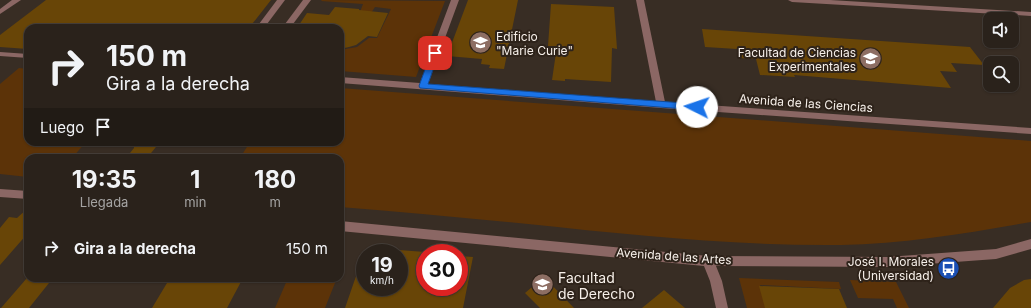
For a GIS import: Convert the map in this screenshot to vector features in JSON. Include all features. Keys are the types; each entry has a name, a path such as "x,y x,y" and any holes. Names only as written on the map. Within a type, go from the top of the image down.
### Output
{"street":[{"path":"0,12 17,0"},
{"path":"263,24 281,0"},
{"path":"289,24 307,0"},
{"path":"423,86 455,0"},
{"path":"640,0 661,105"},
{"path":"792,0 850,2 1031,14"},
{"path":"923,0 929,8"},
{"path":"0,54 24,56"},
{"name":"Avenida de las Ciencias","path":"344,80 661,105 1031,131"},
{"path":"0,193 24,195"},
{"name":"Avenida de las Artes","path":"344,226 708,261 887,262 996,254 1031,244"},
{"path":"708,261 716,281 722,308"}],"shaded area":[{"path":"321,1 445,1 416,77 344,71 344,49 357,47 369,38 377,38 391,9 375,7 371,13 360,12 363,4"},
{"path":"19,68 24,69 24,146 82,146 76,154 24,154 24,177 0,174 0,84"},
{"path":"344,88 1031,141 1031,222 889,243 801,245 684,239 344,207 344,154 242,154 248,146 344,146"},
{"path":"739,278 839,282 841,289 760,285 766,308 747,308"},
{"path":"850,280 896,282 909,308 897,308 893,299 858,298"},
{"path":"286,282 335,282 325,308 275,308"}],"building":[{"path":"46,0 271,0 252,24 24,24 24,49 0,47 0,35"},
{"name":"Edificio \"Marie Curie\"","path":"468,0 518,0 504,69 489,68 490,65 481,64 482,59 447,56"},
{"path":"551,4 614,7 617,49 612,48 611,82 565,79 565,81 552,80 557,46 548,46"},
{"path":"335,7 388,13 377,37 368,36 356,45 344,48 344,24 300,24 307,13 329,15"},
{"name":"Facultad de Ciencias Experimentales","path":"702,29 970,47 983,65 951,63 957,72 940,71 951,88 794,75 795,77 760,75 756,59 739,58 737,49 705,47"},
{"path":"134,146 157,146 150,154 129,154"},
{"path":"24,212 24,238 0,265 0,228 9,217 17,218"},
{"path":"408,251 416,251 416,296 465,296 463,308 345,308 356,276 356,296 408,296"},
{"path":"468,257 473,257 468,282"},
{"name":"Facultad de Derecho","path":"544,277 574,308 540,308 525,293"},
{"path":"1031,279 1031,308 993,308 1010,288 1024,280"},
{"path":"24,281 50,282 29,308 1,308"},
{"path":"168,282 241,282 227,308 152,308"},
{"path":"759,286 839,289 847,308 765,308"},
{"name":"Facultad de Derecho","path":"664,290 685,308 642,308"}],"place":[{"name":"Edificio \"Marie Curie\"","path":"481,43"},
{"name":"Facultad de Ciencias Experimentales","path":"871,59"},
{"name":"José I. Morales (Universidad)","path":"949,268"},
{"name":"Facultad de Derecho","path":"543,285"}],"route":[{"path":"435,53 423,86 697,107"}]}
